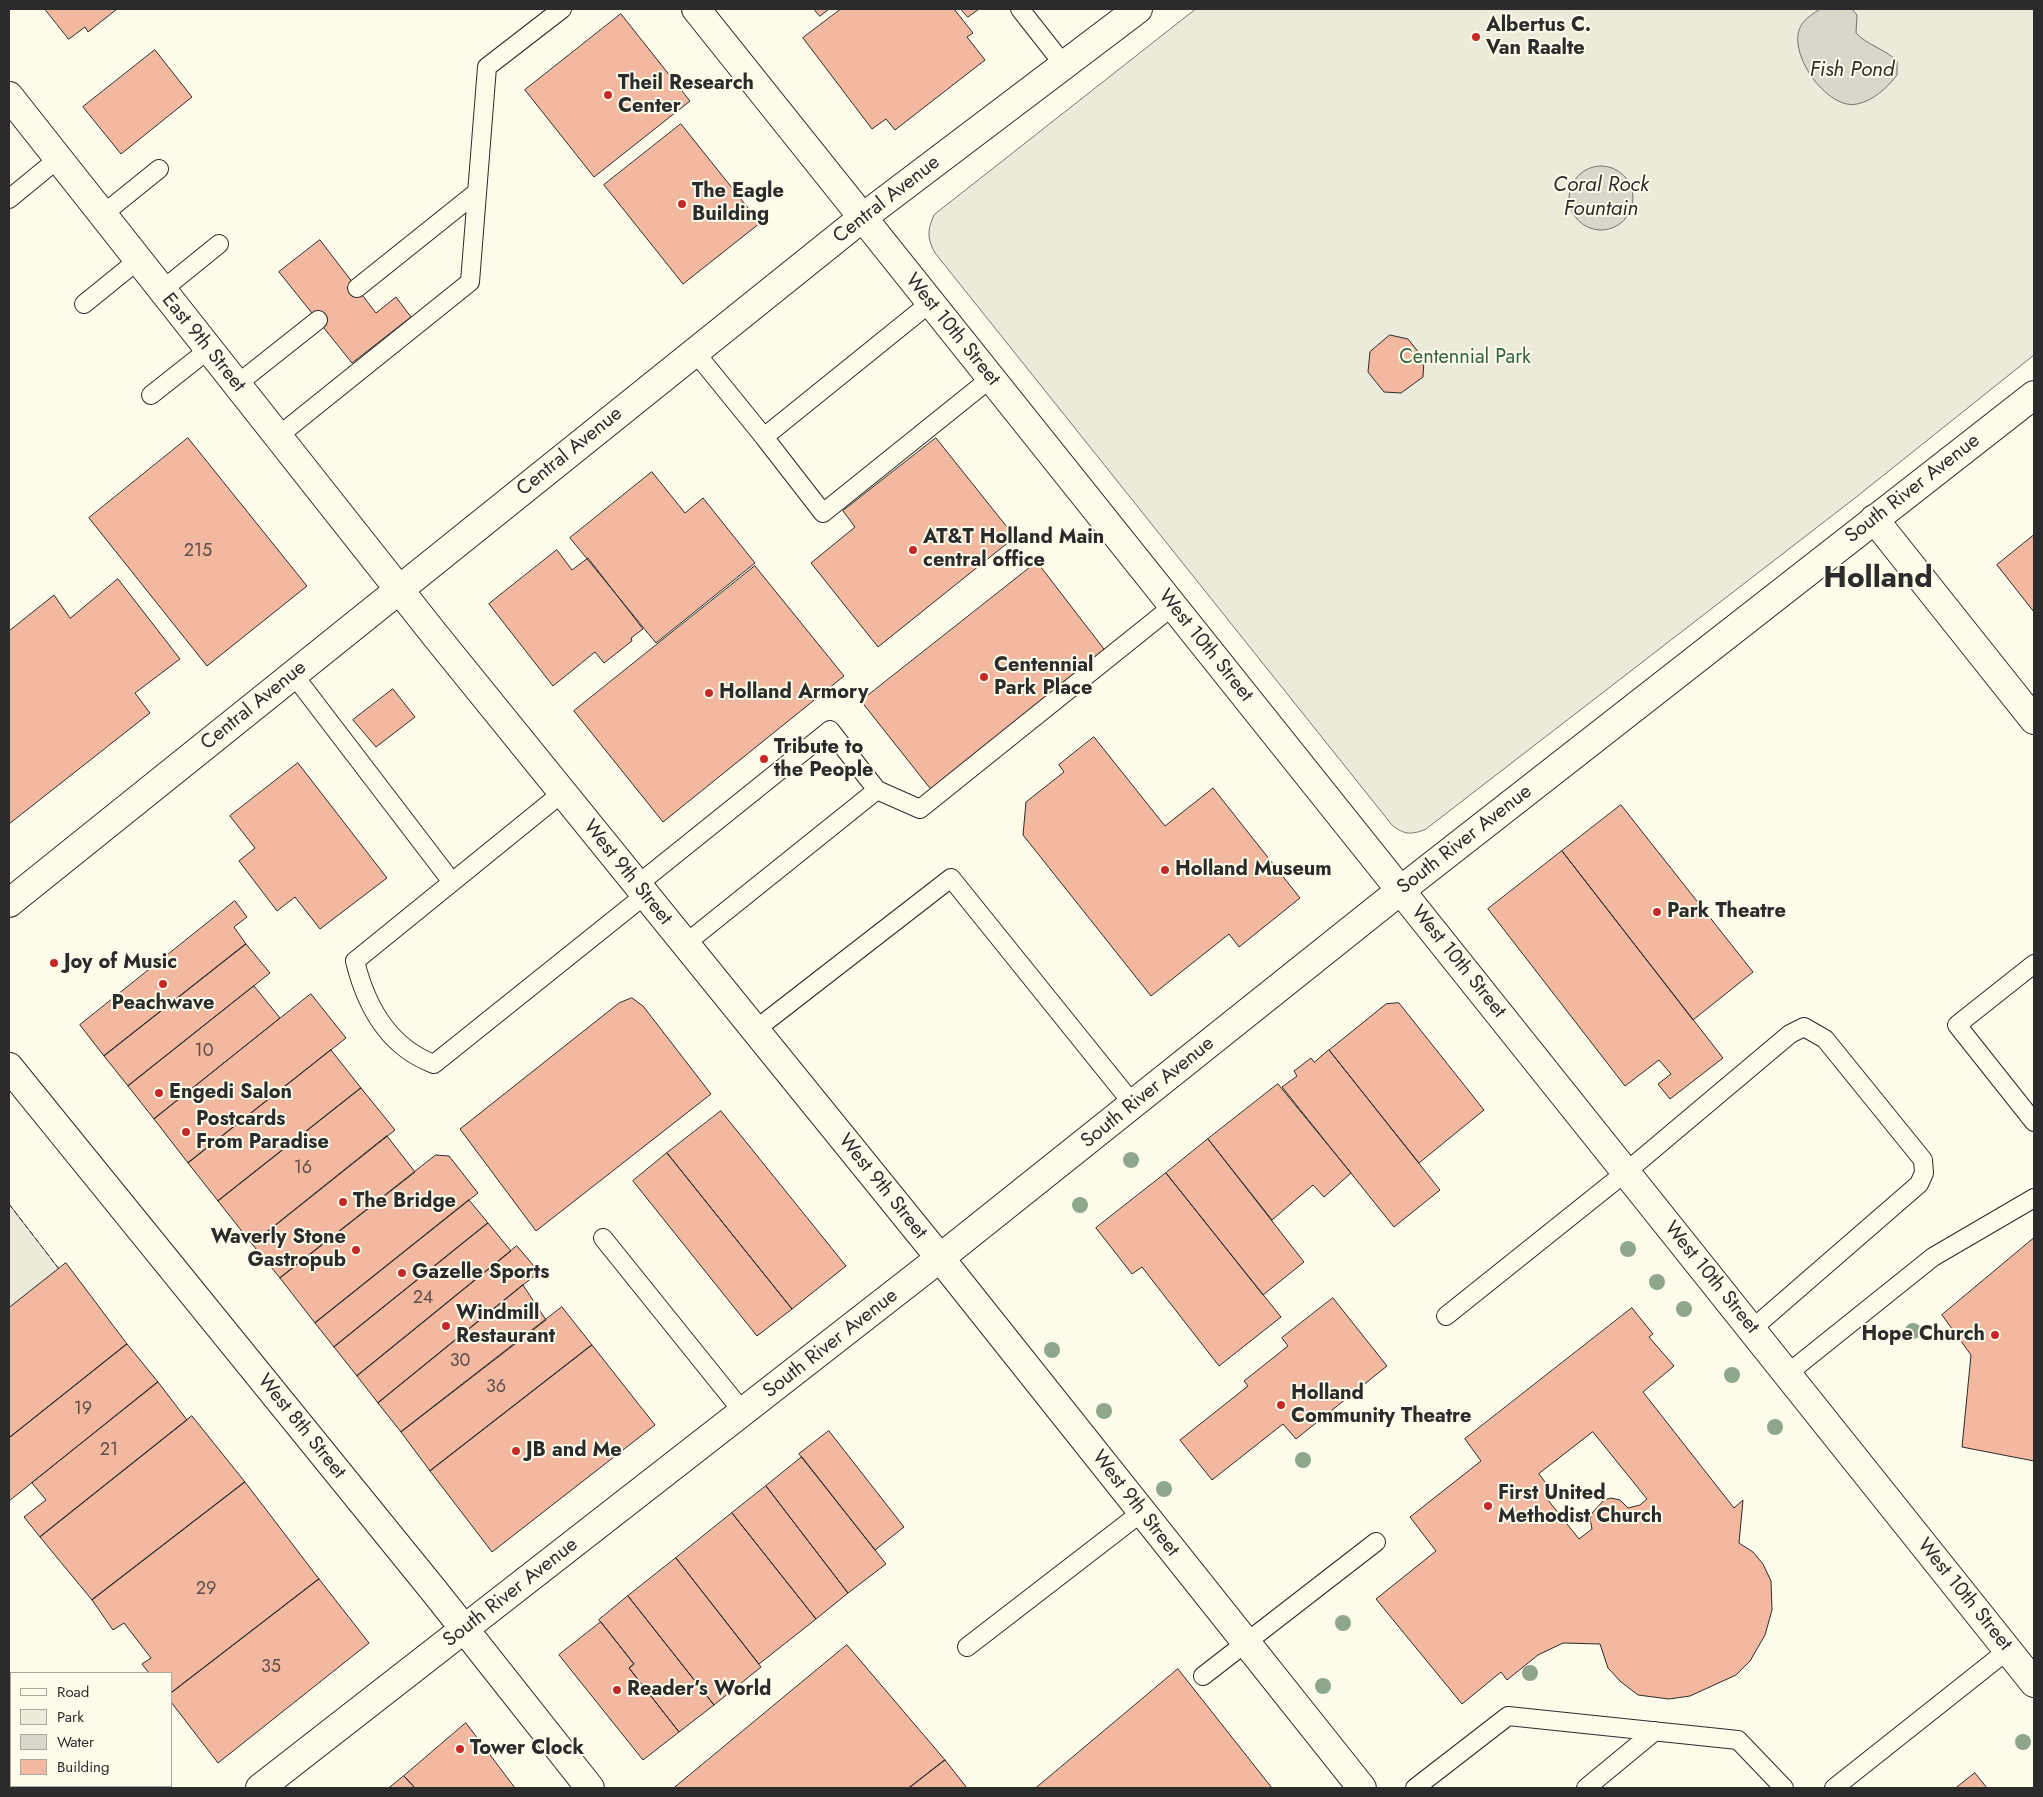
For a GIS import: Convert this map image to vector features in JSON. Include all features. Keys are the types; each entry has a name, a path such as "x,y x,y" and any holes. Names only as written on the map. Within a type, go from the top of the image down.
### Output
{"main road":[{"name":"West 10th Street","path":"696,9 2034,1683"},
{"name":"Central Avenue","path":"9,903 862,218 1138,9"},
{"name":"East 9th Street","path":"9,96 60,158 137,261 399,590"},
{"name":"South River Avenue","path":"260,1788 940,1258 1401,890 2034,395"},
{"path":"1874,519 2034,720"},
{"name":"West 9th Street","path":"399,590 940,1258 1362,1788"},
{"name":"West 8th Street","path":"9,1067 465,1630 590,1788"}],"lane":[{"path":"278,438 470,282 487,67 562,9"},
{"path":"1020,9 1064,65"},
{"path":"9,199 60,158"},
{"path":"102,215 159,169"},
{"path":"357,288 477,192"},
{"path":"162,291 219,244"},
{"path":"84,304 137,261"},
{"path":"764,437 930,303"},
{"path":"236,385 318,320"},
{"path":"150,395 208,350"},
{"path":"695,352 823,513 991,378"},
{"path":"562,793 354,961 361,987 376,1018 392,1037 417,1058 434,1064 830,730 878,790 920,809 1173,606"},
{"path":"293,674 452,882"},
{"path":"685,944 878,790"},
{"path":"755,1030 951,878 1134,1104"},
{"path":"2034,964 1957,1025 2034,1122"},
{"path":"1446,1316 1626,1172 1790,1034 1804,1027 1825,1039 1838,1054 1923,1160 1924,1173 1919,1184 1752,1329"},
{"path":"1787,1374 1933,1256 2034,1198"},
{"path":"603,1238 743,1412"},
{"path":"968,1647 1142,1512"},
{"path":"1203,1676 1376,1542"},
{"path":"1834,1788 2008,1650"},
{"path":"1415,1788 1508,1716 1738,1740 1784,1788"},
{"path":"1586,1788 1655,1732"}],"green space":[{"name":"Centennial Park","path":"1196,9 2034,9 2034,355 1855,498 1426,829 1412,833 1400,831 1392,825 935,253 929,239 929,230 934,215"},
{"path":"9,1204 59,1269 9,1308"}],"water":[{"name":"Fish Pond","path":"1820,9 1852,9 1857,15 1856,33 1865,41 1897,61 1897,75 1889,85 1874,97 1857,104 1845,104 1833,98 1822,89 1804,63 1799,48 1798,35 1802,24"},
{"name":"Coral Rock Fountain","path":"1595,166 1607,166 1624,175 1631,186 1633,198 1631,210 1624,221 1607,230 1595,230 1583,225 1574,216 1569,204 1569,192 1574,180 1583,171"}],"building":[{"path":"45,9 117,9 88,32 85,27 69,39"},
{"path":"814,9 829,9 820,16"},
{"path":"841,9 954,9 973,33 967,37 985,60 895,130 886,119 872,129 803,38"},
{"path":"961,9 979,9 968,17"},
{"name":"Theil Research Center","path":"621,14 690,101 594,177 525,90"},
{"path":"155,50 192,97 121,154 83,107"},
{"name":"The Eagle Building","path":"681,124 760,223 683,284 604,185"},
{"path":"320,240 376,313 396,297 411,317 352,363 279,272"},
{"path":"1390,335 1408,339 1424,359 1423,377 1401,393 1384,392 1368,372 1370,352"},
{"path":"188,438 307,586 207,666 89,518"},
{"name":"AT&T Holland Main central office","path":"936,438 1015,537 878,647 811,563 855,527 843,511"},
{"path":"652,472 685,513 703,498 755,563 656,643 570,538"},
{"path":"2034,535 2034,612 1997,565"},
{"path":"557,550 572,570 588,558 643,629 631,638 632,641 604,663 595,652 553,686 489,604"},
{"name":"Centennial Park Place","path":"1037,562 1107,653 933,792 861,701"},
{"name":"Holland Armory","path":"755,566 844,676 663,822 574,711"},
{"path":"118,579 180,659 135,693 150,713 9,824 9,631 54,595 70,618"},
{"path":"393,689 415,717 376,747 353,720"},
{"name":"Holland Museum","path":"1094,737 1165,826 1213,788 1300,898 1239,947 1229,934 1151,996 1023,835 1026,802 1064,772 1059,765"},
{"path":"298,763 387,878 320,929 295,897 277,911 239,861 255,848 230,816"},
{"name":"Park Theatre","path":"1621,805 1753,972 1693,1020 1562,851"},
{"path":"1562,851 1723,1058 1670,1099 1658,1084 1671,1074 1659,1060 1625,1086 1488,909"},
{"name":"Peachwave","path":"235,901 247,917 234,927 246,944 104,1056 80,1025"},
{"path":"246,944 270,973 128,1086 104,1056"},
{"path":"254,986 280,1018 154,1119 128,1086"},
{"path":"311,994 346,1038 188,1163 154,1119"},
{"path":"632,998 643,1006 711,1094 536,1231 460,1129 619,1003"},
{"path":"1399,1003 1484,1110 1419,1163 1329,1050 1386,1004"},
{"path":"331,1050 361,1088 218,1201 188,1163"},
{"path":"1329,1050 1440,1190 1394,1227 1282,1087 1297,1076 1294,1071 1311,1058 1314,1062"},
{"path":"1278,1084 1351,1173 1324,1197 1313,1185 1272,1220 1208,1139"},
{"path":"361,1088 395,1130 252,1244 218,1201"},
{"path":"721,1111 846,1266 792,1309 667,1153"},
{"path":"387,1136 415,1172 280,1278 252,1244"},
{"path":"1208,1139 1304,1262 1263,1295 1166,1173"},
{"path":"667,1153 792,1309 757,1336 633,1181"},
{"path":"436,1155 449,1156 478,1193 315,1323 280,1278"},
{"path":"1166,1173 1281,1317 1219,1366 1142,1267 1132,1274 1096,1228"},
{"name":"Gazelle Sports","path":"469,1200 488,1223 334,1347 315,1323"},
{"path":"488,1223 511,1251 357,1376 334,1347"},
{"name":"Hope Church","path":"2034,1238 2034,1461 1962,1447 1971,1355 1942,1315"},
{"path":"517,1246 539,1272 378,1403 357,1376"},
{"path":"66,1263 127,1344 9,1438 9,1308"},
{"path":"523,1285 546,1320 401,1432 378,1403"},
{"name":"Holland Community Theatre","path":"1333,1298 1387,1366 1296,1439 1283,1424 1212,1480 1180,1440 1248,1386 1244,1381 1288,1346 1282,1338"},
{"path":"562,1307 592,1345 430,1471 401,1432"},
{"name":"First United Methodist Church","path":"1632,1308 1653,1334 1649,1337 1674,1366 1643,1392 1734,1508 1743,1500 1739,1543 1753,1552 1763,1564 1771,1581 1772,1610 1765,1635 1750,1661 1736,1675 1690,1696 1669,1699 1638,1695 1621,1682 1608,1668 1600,1644 1563,1643 1538,1655 1507,1680 1501,1672 1462,1704 1376,1599 1436,1551 1410,1517 1481,1461 1465,1439","holes":["1593,1432 1647,1499 1640,1505 1628,1508 1620,1500 1611,1498 1604,1500 1592,1513 1590,1519 1592,1529 1579,1539 1544,1495 1551,1490 1539,1474"]},
{"path":"127,1344 158,1382 9,1501 9,1438"},
{"path":"592,1345 655,1425 492,1552 430,1471"},
{"path":"158,1382 187,1420 40,1537 24,1517 46,1500 32,1483"},
{"path":"192,1416 245,1482 92,1600 40,1537"},
{"path":"829,1431 904,1527 875,1550 799,1454"},
{"path":"802,1457 886,1564 848,1593 766,1486"},
{"path":"245,1482 319,1579 172,1692 172,1672 148,1672 142,1664 151,1658 124,1623 113,1630 92,1600"},
{"path":"766,1486 848,1593 816,1619 732,1513"},
{"path":"732,1513 816,1619 759,1664 676,1558"},
{"path":"676,1558 761,1667 714,1705 628,1596"},
{"path":"319,1579 369,1643 218,1763 172,1703 172,1692"},
{"path":"628,1596 714,1705 679,1732 629,1668 634,1664 599,1620"},
{"path":"601,1622 634,1664 629,1668 679,1732 643,1760 559,1655"},
{"path":"847,1645 945,1760 909,1788 674,1788"},
{"path":"1178,1669 1272,1788 1036,1788"},
{"name":"Tower Clock","path":"466,1723 515,1788 415,1788 404,1776"},
{"path":"945,1760 967,1788 909,1788"},
{"path":"1975,1773 1987,1788 1956,1788"},
{"path":"404,1776 415,1788 389,1788"}],"fence":[{"path":"9,1204 59,1269"}],"place":[{"name":"Albertus C. Van Raalte","path":"1476,37"},
{"name":"Theil Research Center","path":"608,95"},
{"name":"The Eagle Building","path":"682,204"},
{"name":"AT&T Holland Main central office","path":"913,550"},
{"name":"Centennial Park Place","path":"984,677"},
{"name":"Holland Armory","path":"709,693"},
{"name":"Tribute to the People","path":"764,759"},
{"name":"Holland Museum","path":"1165,870"},
{"name":"Park Theatre","path":"1657,912"},
{"name":"Joy of Music","path":"54,963"},
{"name":"Peachwave","path":"163,984"},
{"name":"Engedi Salon","path":"159,1093"},
{"name":"Postcards From Paradise","path":"186,1132"},
{"name":"The Bridge","path":"343,1202"},
{"name":"Waverly Stone Gastropub","path":"356,1250"},
{"name":"Gazelle Sports","path":"402,1273"},
{"name":"Windmill Restaurant","path":"446,1326"},
{"name":"Hope Church","path":"1995,1335"},
{"name":"Holland Community Theatre","path":"1281,1405"},
{"name":"JB and Me","path":"516,1451"},
{"name":"First United Methodist Church","path":"1488,1506"},
{"name":"Reader’s World","path":"617,1690"},
{"name":"Tower Clock","path":"460,1749"}],"district":[{"name":"Holland","path":"1878,580"}]}
